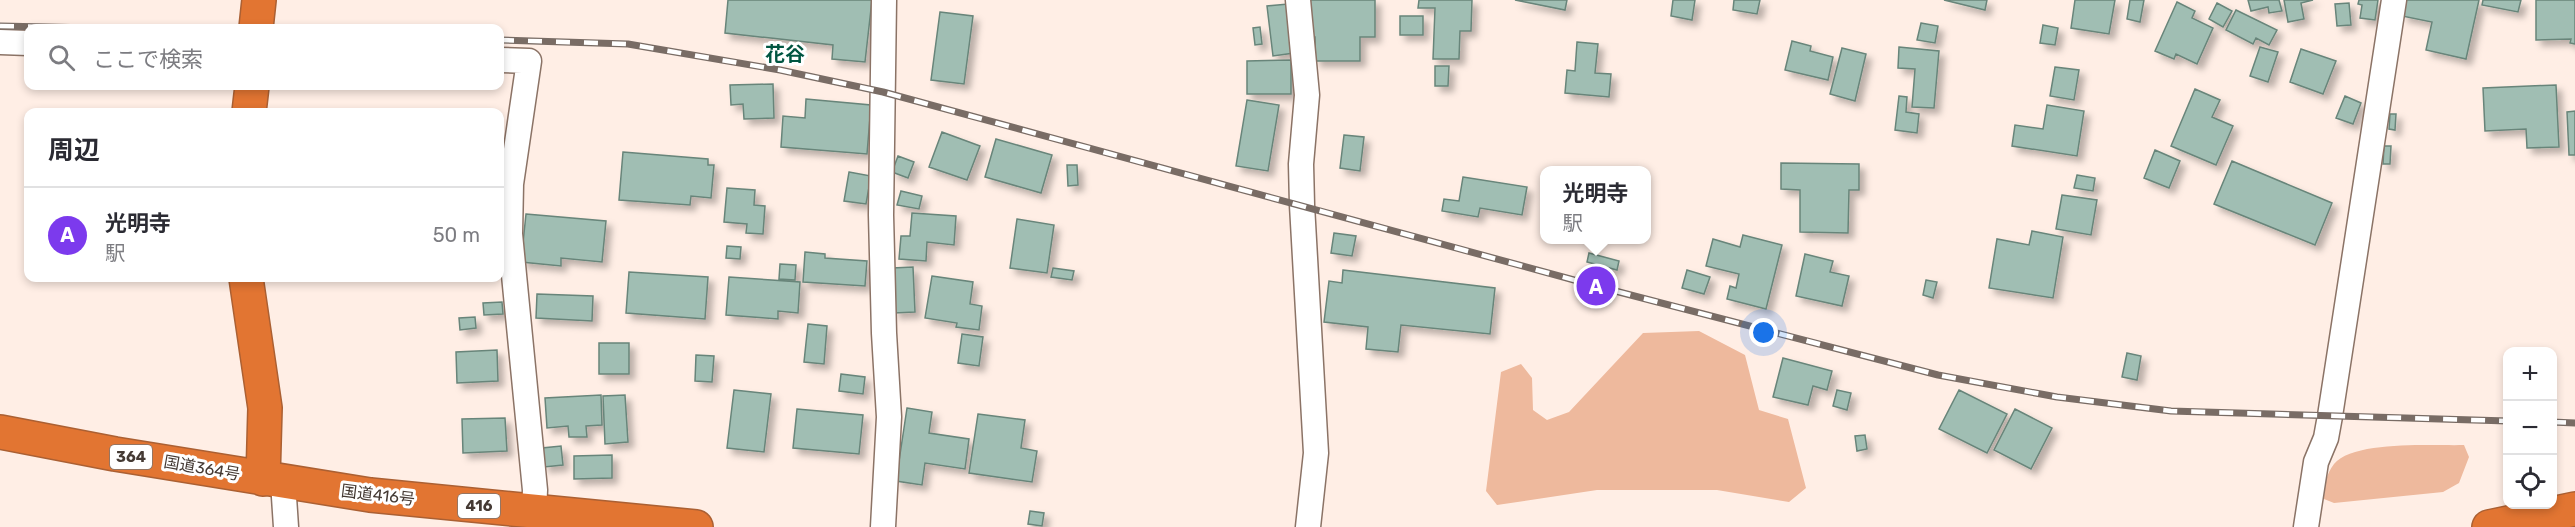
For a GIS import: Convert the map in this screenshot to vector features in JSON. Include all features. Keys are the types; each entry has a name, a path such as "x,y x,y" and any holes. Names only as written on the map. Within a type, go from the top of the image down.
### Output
{"highway":[{"path":"256,24 259,0"},
{"path":"249,108 252,90"},
{"path":"247,282 273,480"},
{"name":"国道364号","path":"0,432 273,480"},
{"name":"国道416号","path":"273,480 370,495 696,527"},
{"path":"2488,527 2575,509"}],"street":[{"path":"883,527 889,417 881,215 884,0"},
{"path":"1299,0 1307,95 1301,164 1302,205 1316,453 1308,527"},
{"path":"2306,527 2316,462 2326,438 2330,416 2394,0"},
{"path":"0,42 24,43"},
{"path":"504,60 529,61 509,205 535,490 534,512"},
{"path":"273,480 286,527"}],"shaded area":[{"path":"1699,331 1745,355 1759,410 1788,419 1806,488 1789,502 1717,490 1597,490 1497,505 1486,491 1501,372 1521,364 1532,378 1533,410 1547,420 1569,412 1643,333"},
{"path":"2464,445 2469,457 2459,483 2443,492 2334,503 2324,499 2329,472 2334,464 2344,456 2359,451 2395,446"}],"building":[{"path":"728,0 872,0 865,62 832,59 833,45 725,33"},
{"path":"1309,0 1375,0 1375,37 1360,37 1360,61 1315,61 1315,37 1310,37"},
{"path":"1419,0 1472,0 1471,31 1460,31 1459,59 1433,59 1435,8 1418,8"},
{"path":"1515,0 1567,0 1565,10"},
{"path":"1673,0 1695,0 1692,20 1671,16"},
{"path":"1734,0 1760,0 1757,14 1733,10"},
{"path":"1944,0 1987,0 1985,10"},
{"path":"2075,0 2115,0 2109,34 2071,28"},
{"path":"2130,0 2144,0 2140,22 2127,19"},
{"path":"2248,0 2279,0 2282,11 2269,13 2268,7 2251,11"},
{"path":"2284,0 2313,0 2301,3 2304,19 2288,22"},
{"path":"2359,0 2378,0 2375,20 2360,18 2362,5 2358,4"},
{"path":"2406,0 2479,0 2466,59 2426,50 2432,22 2402,16"},
{"path":"2483,0 2521,0 2518,12 2482,5"},
{"path":"2536,0 2575,0 2575,44 2570,43 2571,39 2536,40"},
{"path":"2177,2 2195,11 2192,18 2213,28 2197,64 2176,54 2174,59 2155,51"},
{"path":"2217,3 2232,11 2223,27 2209,19"},
{"path":"2349,3 2351,25 2337,26 2335,4"},
{"path":"1288,4 1294,53 1273,56 1267,6"},
{"path":"2236,10 2277,30 2269,45 2256,38 2253,44 2226,30"},
{"path":"940,12 973,16 964,84 931,80"},
{"path":"1400,16 1423,16 1423,35 1400,35"},
{"path":"1921,23 1938,26 1935,43 1917,40"},
{"path":"2043,25 2058,28 2055,45 2040,43"},
{"path":"1260,27 1262,44 1255,45 1253,28"},
{"path":"1792,41 1811,46 1810,51 1833,57 1828,80 1785,70"},
{"path":"1577,42 1598,44 1595,73 1611,74 1609,97 1565,93 1567,70 1575,71"},
{"path":"1899,47 1939,51 1934,108 1912,107 1915,69 1898,68"},
{"path":"2260,47 2278,52 2268,82 2250,76"},
{"path":"1842,48 1866,54 1855,101 1830,94"},
{"path":"2301,49 2336,61 2323,94 2290,82"},
{"path":"1291,60 1291,94 1247,94 1247,61"},
{"path":"1435,66 1449,66 1448,86 1435,86"},
{"path":"2055,67 2079,70 2074,100 2050,96"},
{"path":"773,84 774,118 744,119 743,104 731,105 730,85"},
{"path":"2556,85 2559,147 2527,148 2526,129 2485,131 2483,88"},
{"path":"2195,89 2220,100 2212,117 2233,126 2216,165 2171,146"},
{"path":"1899,96 1907,97 1906,112 1919,114 1917,133 1895,130"},
{"path":"2345,96 2361,103 2353,124 2336,118"},
{"path":"806,99 871,105 867,154 781,147 783,116 805,118"},
{"path":"1247,100 1279,105 1268,171 1236,166"},
{"path":"2047,105 2084,111 2077,156 2012,146 2015,125 2043,129"},
{"path":"2575,111 2575,155 2569,155 2567,112"},
{"path":"2390,114 2396,114 2395,130 2389,129"},
{"path":"942,132 980,146 967,180 929,167"},
{"path":"1344,135 1364,137 1360,171 1340,168"},
{"path":"996,139 1052,155 1041,193 985,177"},
{"path":"2384,146 2391,146 2390,164 2383,164"},
{"path":"2155,150 2180,161 2169,188 2144,178"},
{"path":"623,152 708,159 708,165 714,165 711,198 691,196 690,205 619,200"},
{"path":"898,156 914,162 908,178 892,172"},
{"path":"2232,161 2332,203 2315,245 2214,204"},
{"path":"1781,163 1859,164 1859,190 1849,190 1848,233 1800,232 1800,190 1781,189"},
{"path":"1067,165 1077,165 1078,185 1068,186"},
{"path":"849,172 871,176 866,204 844,201"},
{"path":"2077,175 2095,178 2093,191 2074,188"},
{"path":"1463,177 1527,187 1522,215 1480,208 1478,217 1442,211 1444,199 1459,201"},
{"path":"727,188 755,190 754,205 765,206 763,234 746,233 747,224 724,222"},
{"path":"901,191 922,196 919,209 897,205"},
{"path":"2062,195 2097,200 2091,235 2056,229"},
{"path":"912,213 956,216 954,245 927,242 926,261 899,259 901,236 910,236"},
{"path":"526,214 606,221 602,262 561,258 561,266 521,262"},
{"path":"1017,219 1054,225 1047,273 1010,268"},
{"path":"2032,231 2063,237 2053,298 1989,288 1997,239 2029,245"},
{"path":"1334,233 1356,236 1352,256 1331,253"},
{"path":"1743,235 1782,245 1766,309 1727,299 1730,286 1736,288 1739,274 1706,266 1713,239 1740,247"},
{"path":"727,246 741,247 740,259 726,258"},
{"path":"805,252 825,254 825,258 867,261 865,286 803,282"},
{"path":"1589,253 1619,261 1617,270 1587,262"},
{"path":"1805,254 1833,261 1830,272 1849,276 1842,306 1796,296"},
{"path":"780,264 796,265 795,280 779,279"},
{"path":"913,267 915,312 894,313 892,268"},
{"path":"1053,268 1074,271 1072,280 1051,277"},
{"path":"1343,270 1495,288 1490,334 1401,325 1398,352 1366,349 1368,327 1324,322 1329,281 1342,283"},
{"path":"1687,270 1710,277 1704,294 1682,288"},
{"path":"629,272 708,277 705,319 626,313"},
{"path":"932,276 973,282 970,304 982,306 979,330 956,327 957,323 925,318"},
{"path":"729,277 800,282 798,313 778,311 778,319 726,315"},
{"path":"1926,280 1937,282 1933,298 1923,295"},
{"path":"537,294 593,296 592,321 536,318"},
{"path":"502,302 503,314 484,315 483,303"},
{"path":"475,317 476,328 460,330 459,318"},
{"path":"808,324 827,326 824,364 804,362"},
{"path":"962,334 983,337 979,366 958,363"},
{"path":"599,343 629,343 629,374 599,374"},
{"path":"497,350 498,381 457,383 456,352"},
{"path":"2127,353 2141,356 2137,380 2122,377"},
{"path":"696,355 714,356 712,382 695,381"},
{"path":"1783,358 1832,371 1827,390 1813,386 1808,405 1773,397"},
{"path":"841,374 865,377 863,394 839,391"},
{"path":"734,390 771,394 764,452 727,448"},
{"path":"1837,390 1851,393 1847,410 1833,406"},
{"path":"1959,390 2007,414 1987,453 1939,429"},
{"path":"601,395 602,425 586,426 587,437 569,437 568,426 547,428 545,398"},
{"path":"625,395 628,442 605,444 603,396"},
{"path":"907,408 932,412 929,433 969,439 965,469 925,463 922,485 896,481"},
{"path":"797,409 863,415 859,454 793,448"},
{"path":"2015,409 2052,428 2031,469 1994,450"},
{"path":"978,414 1025,420 1021,448 1037,451 1032,482 969,473"},
{"path":"505,418 507,451 463,453 462,419"},
{"path":"1865,435 1867,449 1857,451 1855,436"},
{"path":"561,446 563,465 544,467 542,448"},
{"path":"612,455 612,478 574,479 574,456"},
{"path":"1030,511 1044,513 1042,526 1028,524"}],"railway":[{"path":"0,26 24,27"},
{"path":"504,40 628,44 780,70 883,92 1596,286 1938,375 2057,397 2171,411 2503,421"},
{"path":"2557,422 2575,423"}],"place":[{"name":"光明寺","path":"1596,286"}],"district":[{"name":"花谷","path":"785,54"}]}
